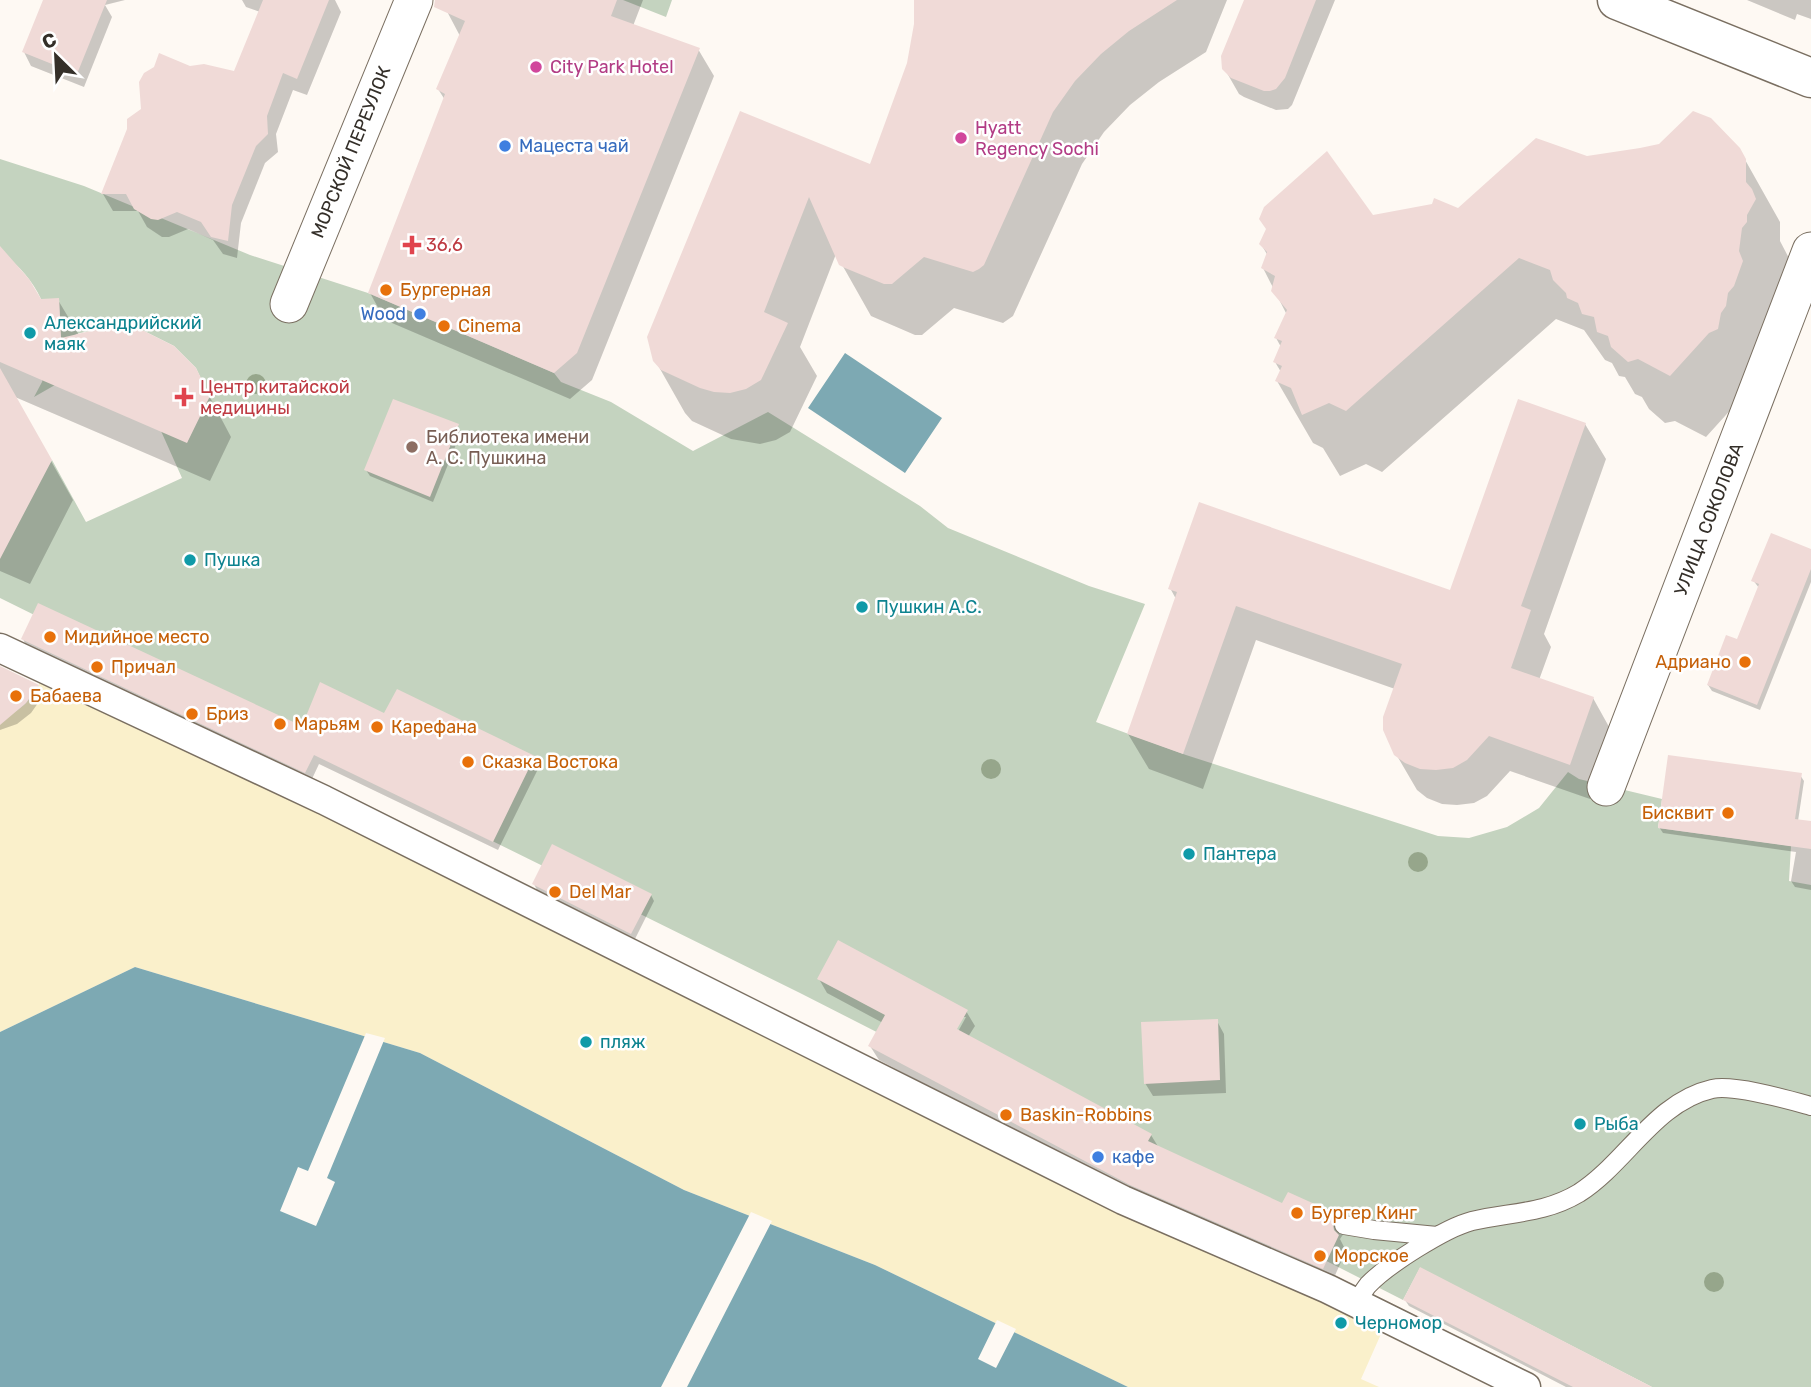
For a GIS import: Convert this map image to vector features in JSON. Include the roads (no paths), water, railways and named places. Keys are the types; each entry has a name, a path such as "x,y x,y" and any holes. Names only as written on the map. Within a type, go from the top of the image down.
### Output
{"main road":[{"path":"1616,0 1811,78"}],"street":[{"name":"МОРСКОЙ ПЕРЕУЛОК","path":"289,304 414,0"},
{"name":"УЛИЦА СОКОЛОВА","path":"1606,787 1811,251"},
{"path":"0,648 324,800 1123,1200 1356,1303 1526,1387"}],"lane":[{"path":"1356,1303 1369,1284 1437,1237 1470,1222 1554,1206 1581,1191 1611,1168 1640,1136 1684,1099 1714,1088 1753,1092 1811,1106"},
{"path":"1344,1225 1437,1237"}],"water":[{"path":"845,353 942,418 905,473 808,408"},
{"path":"135,967 420,1053 684,1190 875,1265 1128,1387 0,1387 0,1032"}],"place":[{"name":"City Park Hotel","path":"536,67"},
{"name":"Hyatt Regency Sochi","path":"961,138"},
{"name":"Мацеста чай","path":"505,146"},
{"name":"36,6","path":"412,245"},
{"name":"Бургерная","path":"386,290"},
{"name":"Wood","path":"420,314"},
{"name":"Cinema","path":"444,326"},
{"name":"Александрийский маяк","path":"30,333"},
{"name":"Центр китайской медицины","path":"184,397"},
{"name":"Библиотека имени А. С. Пушкина","path":"412,447"},
{"name":"Пушка","path":"190,560"},
{"name":"Пушкин А.С.","path":"862,607"},
{"name":"Мидийное место","path":"50,637"},
{"name":"Адриано","path":"1745,662"},
{"name":"Причал","path":"97,667"},
{"name":"Бабаева","path":"16,696"},
{"name":"Бриз","path":"192,714"},
{"name":"Марьям","path":"280,724"},
{"name":"Карефана","path":"377,727"},
{"name":"Сказка Востока","path":"468,762"},
{"name":"Бисквит","path":"1728,813"},
{"name":"Пантера","path":"1189,854"},
{"name":"Del Mar","path":"555,892"},
{"name":"пляж","path":"586,1042"},
{"name":"Baskin-Robbins","path":"1006,1115"},
{"name":"Рыба","path":"1580,1124"},
{"name":"кафе","path":"1098,1157"},
{"name":"Бургер Кинг","path":"1297,1213"},
{"name":"Морское","path":"1320,1256"},
{"name":"Черномор","path":"1341,1323"}]}
